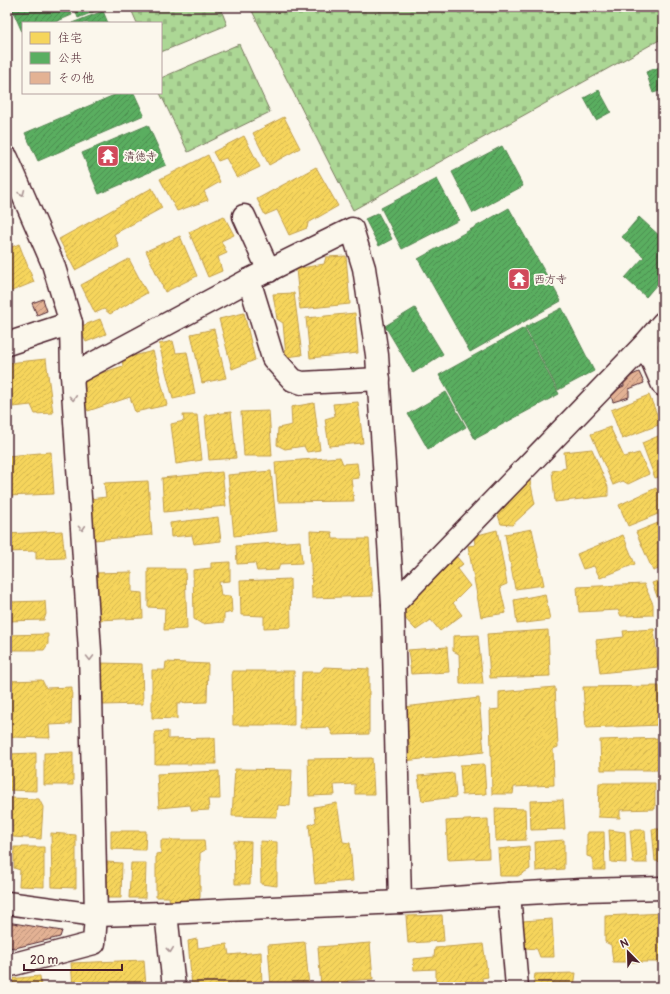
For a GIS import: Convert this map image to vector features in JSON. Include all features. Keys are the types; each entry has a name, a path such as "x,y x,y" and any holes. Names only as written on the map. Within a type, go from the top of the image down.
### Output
{"street":[{"path":"7,158 53,264 71,323 72,375 90,651 96,915 94,944 7,966"},
{"path":"244,216 269,271"},
{"path":"72,375 249,280 352,229 364,268 377,355 393,605 400,902"},
{"path":"249,280 273,358 293,380 302,383 378,379"},
{"path":"7,344 71,323"},
{"path":"393,605 645,344 663,323"},
{"path":"645,344 663,385"},
{"path":"7,903 96,915 400,902 582,890 663,888"},
{"path":"509,894 517,987"},
{"path":"166,913 174,987"}],"green space":[{"path":"130,7 220,7 227,25 162,52 162,22 137,22"},
{"path":"250,7 663,7 663,38 353,210"},
{"path":"239,44 270,112 188,152 160,94 162,94 162,78"}],"building: 住宅":[{"path":"284,117 300,148 269,165 253,133"},
{"path":"244,136 260,167 237,178 226,158 218,161 213,152"},
{"path":"208,155 220,182 204,191 208,200 177,211 160,179"},
{"path":"316,167 338,206 308,223 307,228 289,235 277,210 265,215 257,199"},
{"path":"152,188 162,208 114,234 119,247 75,270 59,239"},
{"path":"224,216 234,235 221,241 227,253 218,257 222,271 208,277 189,232"},
{"path":"180,236 197,276 165,292 146,251"},
{"path":"19,244 34,282 7,293 7,249"},
{"path":"346,256 350,304 300,309 296,269 324,264 326,257"},
{"path":"129,259 147,293 110,314 104,309 95,313 81,285"},
{"path":"294,293 302,355 286,357 283,323 277,319 273,294"},
{"path":"244,313 255,360 232,369 219,319"},
{"path":"355,313 358,353 310,358 306,318"},
{"path":"100,319 106,334 86,342 79,327"},
{"path":"214,329 226,378 202,383 191,334"},
{"path":"173,341 176,353 187,352 195,394 173,399 159,344"},
{"path":"153,351 167,405 135,412 130,397 88,411 80,394 84,384 83,379 123,366 122,359"},
{"path":"46,359 53,413 35,414 31,405 13,407 8,363"},
{"path":"649,395 661,424 622,439 611,410"},
{"path":"358,402 363,443 329,446 325,419 335,416 333,404"},
{"path":"314,403 320,450 307,452 304,446 285,449 277,445 278,428 292,425 291,407"},
{"path":"269,411 272,456 244,456 241,412"},
{"path":"231,412 236,458 209,460 205,415"},
{"path":"183,415 197,415 202,460 176,464 171,424 184,421"},
{"path":"610,427 624,457 639,453 649,474 628,484 623,481 613,485 591,434"},
{"path":"663,434 663,476 655,478 642,443"},
{"path":"592,449 608,487 608,496 555,502 552,471 566,468 564,452"},
{"path":"51,452 54,494 7,496 7,456"},
{"path":"340,457 343,464 357,463 359,478 351,479 354,501 278,502 275,462"},
{"path":"271,471 277,531 234,536 228,475"},
{"path":"222,472 226,506 164,512 162,478"},
{"path":"526,479 530,481 535,504 512,525 501,524 496,509"},
{"path":"148,481 152,535 94,540 90,499 106,497 104,483"},
{"path":"656,488 659,493 663,492 663,512 628,526 619,505"},
{"path":"218,517 221,541 194,544 192,535 171,537 170,523"},
{"path":"663,521 663,572 659,569 653,571 636,532"},
{"path":"532,529 544,585 515,589 505,534"},
{"path":"497,530 507,584 500,587 506,613 481,617 468,546 475,545 474,536"},
{"path":"62,531 65,558 36,559 36,551 7,552 7,534"},
{"path":"310,531 332,532 333,539 369,539 373,596 312,598"},
{"path":"623,535 635,564 600,578 594,566 583,569 577,554"},
{"path":"300,541 302,563 280,564 278,570 257,571 255,563 237,564 236,546"},
{"path":"455,555 463,564 457,569 470,586 453,603 462,615 440,631 431,620 416,630 400,613 420,594 419,589"},
{"path":"230,562 230,581 219,582 221,596 231,596 232,612 224,614 224,622 202,624 194,619 193,570 211,568 211,563"},
{"path":"148,569 185,569 187,629 164,630 165,608 148,607"},
{"path":"132,572 132,592 142,593 143,618 98,620 95,573"},
{"path":"290,579 291,627 264,628 264,616 241,615 240,581"},
{"path":"663,579 663,612 652,583"},
{"path":"644,584 653,604 653,615 621,616 618,610 579,612 577,587"},
{"path":"545,594 550,620 517,624 514,600"},
{"path":"45,601 46,614 44,620 7,621 7,602"},
{"path":"654,629 658,667 600,673 596,640 624,637 623,631"},
{"path":"548,630 550,676 490,678 487,634"},
{"path":"48,634 48,644 44,650 7,650 7,635"},
{"path":"478,635 483,684 460,684 459,654 453,651 453,636"},
{"path":"447,647 449,672 411,674 408,650"},
{"path":"166,662 208,664 207,702 177,703 177,719 152,718 152,670 165,670"},
{"path":"100,663 142,664 143,704 102,705"},
{"path":"324,667 369,669 369,734 333,735 329,727 300,728 302,672 320,672"},
{"path":"232,671 294,671 294,725 233,725"},
{"path":"42,680 46,688 72,687 71,724 49,725 50,738 11,737 11,723 7,723 7,681"},
{"path":"659,686 661,725 586,728 583,687"},
{"path":"555,687 558,747 553,749 554,785 514,787 513,794 492,794 490,710 499,709 499,692"},
{"path":"479,698 484,752 404,761 403,753 410,751 404,707"},
{"path":"168,731 168,739 215,738 216,764 155,764 155,732"},
{"path":"663,738 663,770 601,770 600,740"},
{"path":"73,752 73,785 44,785 44,753"},
{"path":"36,753 36,791 7,790 7,754"},
{"path":"372,758 374,794 355,794 355,784 334,785 335,795 309,796 308,759"},
{"path":"484,764 486,794 462,795 460,765"},
{"path":"235,769 292,770 290,806 278,805 277,817 232,816"},
{"path":"219,771 220,799 208,799 209,810 192,811 190,805 159,808 157,774"},
{"path":"454,773 456,797 422,801 418,776"},
{"path":"599,783 655,783 655,809 620,810 620,818 598,817"},
{"path":"11,798 39,799 43,807 41,839 13,837"},
{"path":"563,800 565,829 531,830 530,801"},
{"path":"337,803 343,842 350,843 353,881 315,884 309,825 316,822 314,807"},
{"path":"495,808 525,809 526,840 496,841"},
{"path":"488,819 489,858 448,860 446,821"},
{"path":"652,829 663,829 663,862 655,861"},
{"path":"609,830 625,832 626,863 611,862"},
{"path":"630,830 645,830 647,863 633,863"},
{"path":"111,831 146,831 145,850 111,849"},
{"path":"587,832 604,832 605,870 593,870 593,858 587,856"},
{"path":"51,833 76,835 76,888 52,887"},
{"path":"161,840 204,840 205,850 200,853 200,897 197,904 170,904 169,897 156,897 156,854 161,853"},
{"path":"564,840 564,869 536,871 535,842"},
{"path":"234,841 251,842 250,884 235,884"},
{"path":"260,841 277,842 277,886 261,884"},
{"path":"529,846 530,869 518,876 500,876 498,849"},
{"path":"14,847 44,847 44,887 19,886 20,870 14,868"},
{"path":"106,862 122,863 121,898 108,898"},
{"path":"131,863 146,863 145,898 129,898"},
{"path":"663,913 663,962 613,962 611,945 605,942 605,916"},
{"path":"442,915 444,941 408,943 406,916"},
{"path":"552,919 554,957 540,957 537,949 525,948 522,921"},
{"path":"197,939 198,948 227,944 229,955 261,952 262,987 192,987 188,941"},
{"path":"305,942 309,987 271,987 268,945"},
{"path":"370,943 373,979 347,981 348,987 321,987 318,947"},
{"path":"483,944 488,977 482,978 483,987 436,987 436,969 414,970 413,959 434,957 435,948"},
{"path":"144,960 146,987 73,987 71,963"},
{"path":"576,973 574,987 533,987 535,974"},
{"path":"40,976 41,987 9,987 8,979"}],"building: 公共":[{"path":"11,7 69,7 72,15 55,22 22,22 22,32"},
{"path":"74,7 106,7 78,18"},
{"path":"103,11 108,22 75,22"},
{"path":"663,66 663,90 653,93 646,72"},
{"path":"599,90 611,112 596,120 584,98"},
{"path":"117,94 134,94 144,115 38,161 25,133"},
{"path":"148,125 166,165 99,194 82,153"},
{"path":"502,146 523,186 473,213 452,172"},
{"path":"437,179 459,220 402,249 381,208"},
{"path":"509,208 561,301 470,352 418,259"},
{"path":"378,213 392,239 379,246 365,219"},
{"path":"639,217 663,239 663,277 646,297 625,278 644,257 622,237"},
{"path":"415,308 443,354 413,373 385,326"},
{"path":"562,308 594,371 558,390 525,327"},
{"path":"524,328 559,394 475,439 439,375"},
{"path":"446,392 466,427 428,449 408,414"}],"building: その他":[{"path":"43,299 47,311 37,315 32,303"},
{"path":"639,372 644,383 629,389 629,397 613,402 610,392 624,386 623,379"},
{"path":"7,922 62,931 60,937 15,948 7,947"}],"place":[{"name":"清徳寺","path":"108,156"},
{"name":"西方寺","path":"519,279"}]}
